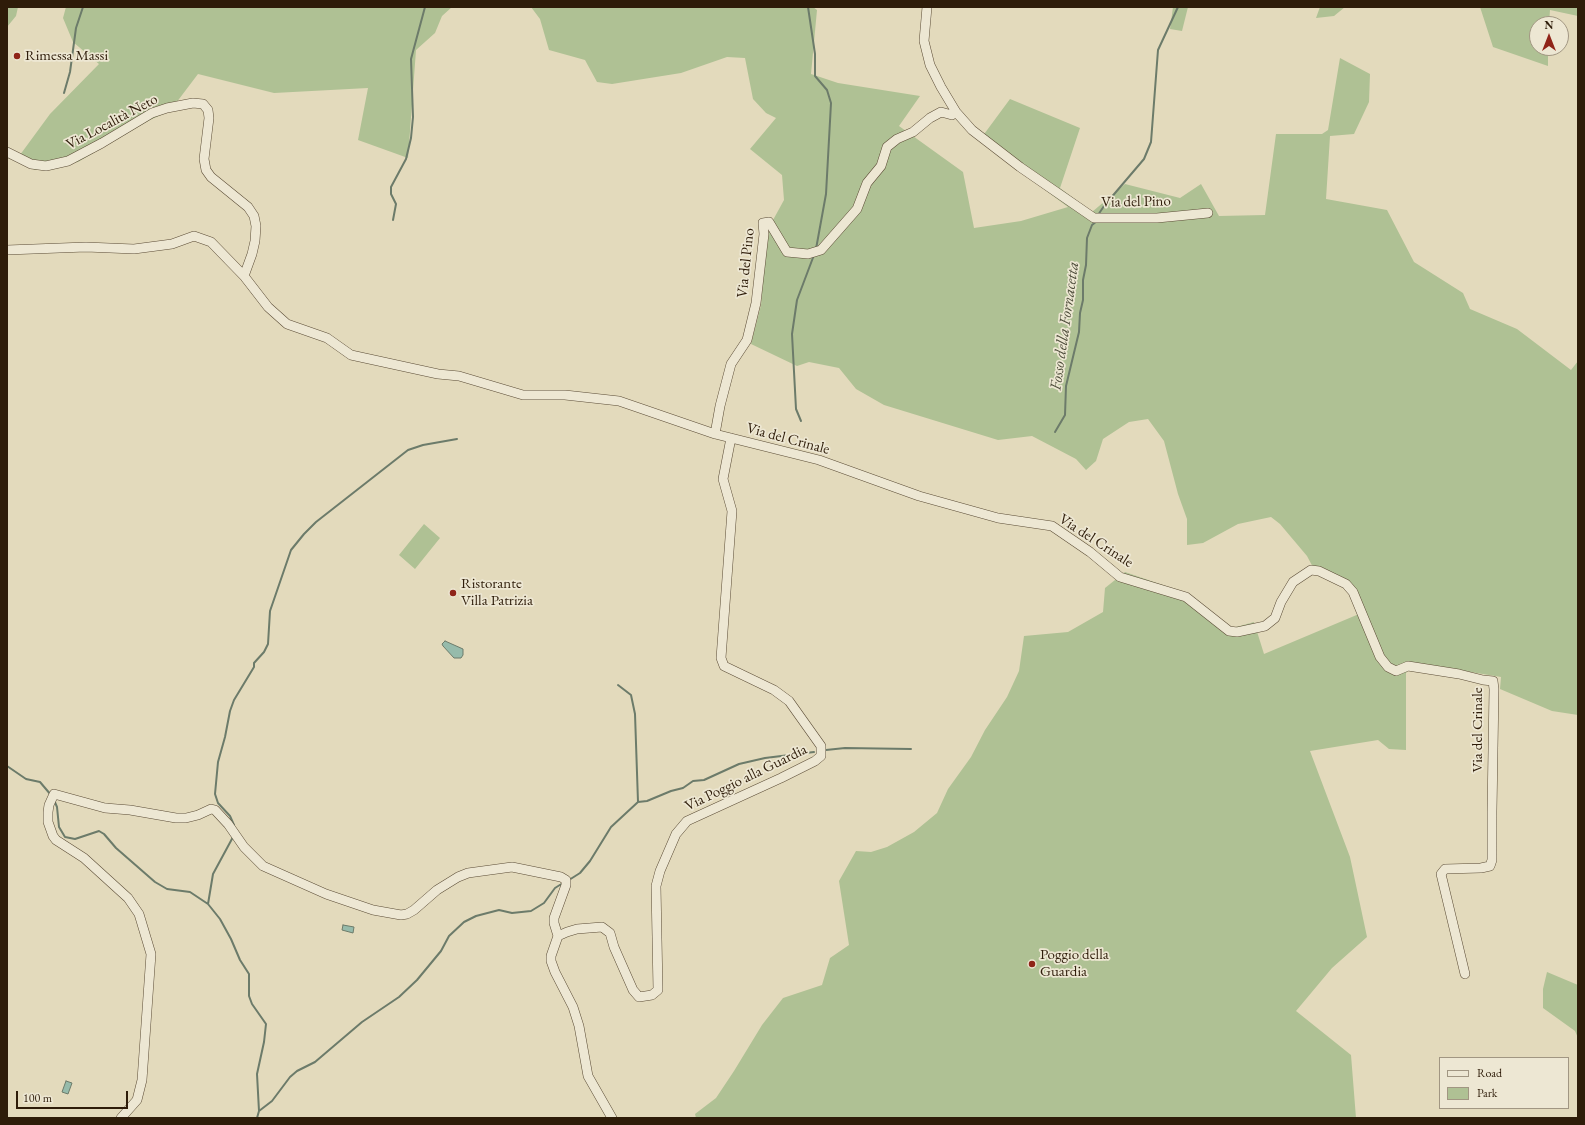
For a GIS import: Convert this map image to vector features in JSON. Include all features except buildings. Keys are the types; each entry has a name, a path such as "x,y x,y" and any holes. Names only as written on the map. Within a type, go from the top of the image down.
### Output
{"street":[{"name":"Via del Pino","path":"928,7 924,41 930,65 956,112 972,130 1020,167 1094,218 1157,218 1208,213"},
{"name":"Via Località Neto","path":"7,152 31,164 46,166 68,161 102,143 152,113 167,108 193,103 203,104 208,110 209,118 204,159 206,170 211,177 248,207 254,216 256,226 252,254 244,276"},
{"name":"Via del Pino","path":"715,434 720,406 731,364 747,340 756,303 764,234 763,223 769,222 787,252 808,254 821,250 857,209 867,183 881,166 887,147 941,112 952,115 956,112"},
{"name":"Via del Crinale","path":"7,250 86,247 134,249 172,244 194,236 211,242 244,276 268,307 287,324 327,338 351,355 438,374 459,376 523,395 565,395 619,401 715,434 819,460 919,496 991,516 1052,526 1090,552 1120,577 1186,597 1229,631 1237,632 1265,626 1275,618 1281,602 1293,582 1311,570 1319,571 1346,584 1353,592 1380,657 1388,667 1396,671 1408,666 1493,681 1492,860 1490,866 1481,868 1445,869 1441,874 1465,974"},
{"name":"Via Poggio alla Guardia","path":"558,936 577,929 602,927 610,933 614,947 633,990 638,997 652,995 658,990 656,886 660,871 676,834 687,821 815,762 821,756 821,746 789,701 774,690 724,666 721,658 732,511 723,479 731,438"},
{"path":"121,1118 137,1100 142,1080 152,954 140,914 128,898 90,863 56,840 53,836 48,822 48,812 49,805 54,794 106,808 130,810 176,818 186,818 198,815 211,809 215,810 228,824 244,847 263,866 326,894 373,910 401,915 407,914 414,910 437,890 458,877 468,873 512,867 561,877 566,880 566,885 554,918 558,936 551,956 551,961 573,1007 579,1026 588,1076 612,1118"}],"green space":[{"path":"7,7 18,7 16,16 7,27"},
{"path":"66,7 452,7 442,16 435,33 416,50 408,158 358,140 368,88 274,93 198,74 170,111 150,120 78,162 35,170 17,159 50,114 99,64 73,42 63,18"},
{"path":"531,7 813,7 817,10 811,74 838,83 920,96 899,126 963,172 974,228 1021,221 1068,207 979,141 1010,99 1080,128 1060,188 1092,212 1125,184 1180,198 1201,184 1219,216 1265,215 1276,134 1322,134 1328,130 1340,58 1370,74 1369,102 1354,134 1330,136 1326,199 1387,210 1414,262 1463,293 1470,309 1517,329 1571,370 1578,361 1578,715 1552,711 1500,689 1501,677 1416,663 1406,673 1406,750 1389,749 1378,740 1310,751 1350,857 1367,937 1332,968 1296,1011 1351,1055 1356,1118 696,1118 695,1114 716,1098 762,1025 783,998 822,985 830,958 849,945 839,881 856,851 871,852 887,847 914,832 937,813 948,789 971,757 985,730 1007,697 1019,671 1024,636 1068,632 1103,612 1105,588 1125,572 1189,594 1229,629 1254,622 1264,654 1359,614 1346,587 1316,573 1307,556 1280,524 1271,517 1238,524 1203,543 1187,545 1187,519 1178,494 1164,441 1148,419 1129,422 1103,439 1096,461 1086,470 1076,459 1032,436 998,440 884,405 856,389 839,368 809,362 797,366 751,344 761,305 767,231 784,200 782,175 750,149 776,118 766,113 753,99 745,58 727,57 681,73 612,84 597,82 585,60 549,50 540,19"},
{"path":"1173,7 1188,7 1182,31 1170,29"},
{"path":"1320,7 1345,7 1334,16 1316,18"},
{"path":"1480,7 1578,7 1578,16 1550,10 1550,16 1529,16 1529,56 1548,56 1548,66 1493,47"},
{"path":"424,524 440,538 415,569 399,555"},
{"path":"1547,972 1578,985 1578,1038 1575,1031 1543,1008 1543,989"}],"shaded area":[{"path":"445,641 463,649 463,655 461,658 454,658 443,646 442,644"},
{"path":"343,925 354,927 353,933 342,930"},
{"path":"66,1081 72,1083 68,1094 62,1092"}],"waterway":[{"path":"64,93 70,72 76,28 83,7"},
{"path":"393,220 396,204 391,194 391,187 406,159 411,138 413,117 411,59 425,7"},
{"path":"808,7 815,54 815,76 827,90 831,103 826,194 816,249"},
{"name":"Fosso della Fornacetta","path":"1098,215 1144,159 1151,142 1158,50 1178,7"},
{"name":"Fosso della Fornacetta","path":"1055,432 1065,415 1066,386 1079,332 1080,313 1083,300 1083,280 1086,265 1087,238 1092,225 1097,221"},
{"path":"801,421 796,409 792,334 797,300 814,255"},
{"path":"234,825 230,816 218,803 215,794 218,762 234,700 254,667 254,663 264,652 268,644 270,611 291,550 316,522 408,450 423,445 457,439"},
{"path":"618,685 631,695 635,714 638,802"},
{"path":"826,750 845,748 911,749"},
{"path":"569,880 580,873 590,861 611,827 638,802 647,801 671,791 683,788 693,781 704,780 739,764 765,758 814,752"},
{"path":"7,766 26,779 40,782 51,795"},
{"path":"54,800 57,807 59,827 65,837 75,839 99,831 155,882 167,889 190,892 208,904 220,919 240,960 249,974 249,996 252,1004 266,1024 264,1042 257,1074 259,1111 257,1118"},
{"path":"208,904 213,874 233,837"},
{"path":"259,1111 272,1101 290,1077 297,1071 315,1062 362,1022 399,997 417,980 441,951 449,936 464,922 476,916 499,910 512,913 531,911 544,903 555,888 563,883"}],"place":[{"name":"Rimessa Massi","path":"17,56"},
{"name":"Ristorante Villa Patrizia","path":"453,593"},
{"name":"Poggio della Guardia","path":"1032,964"}]}
